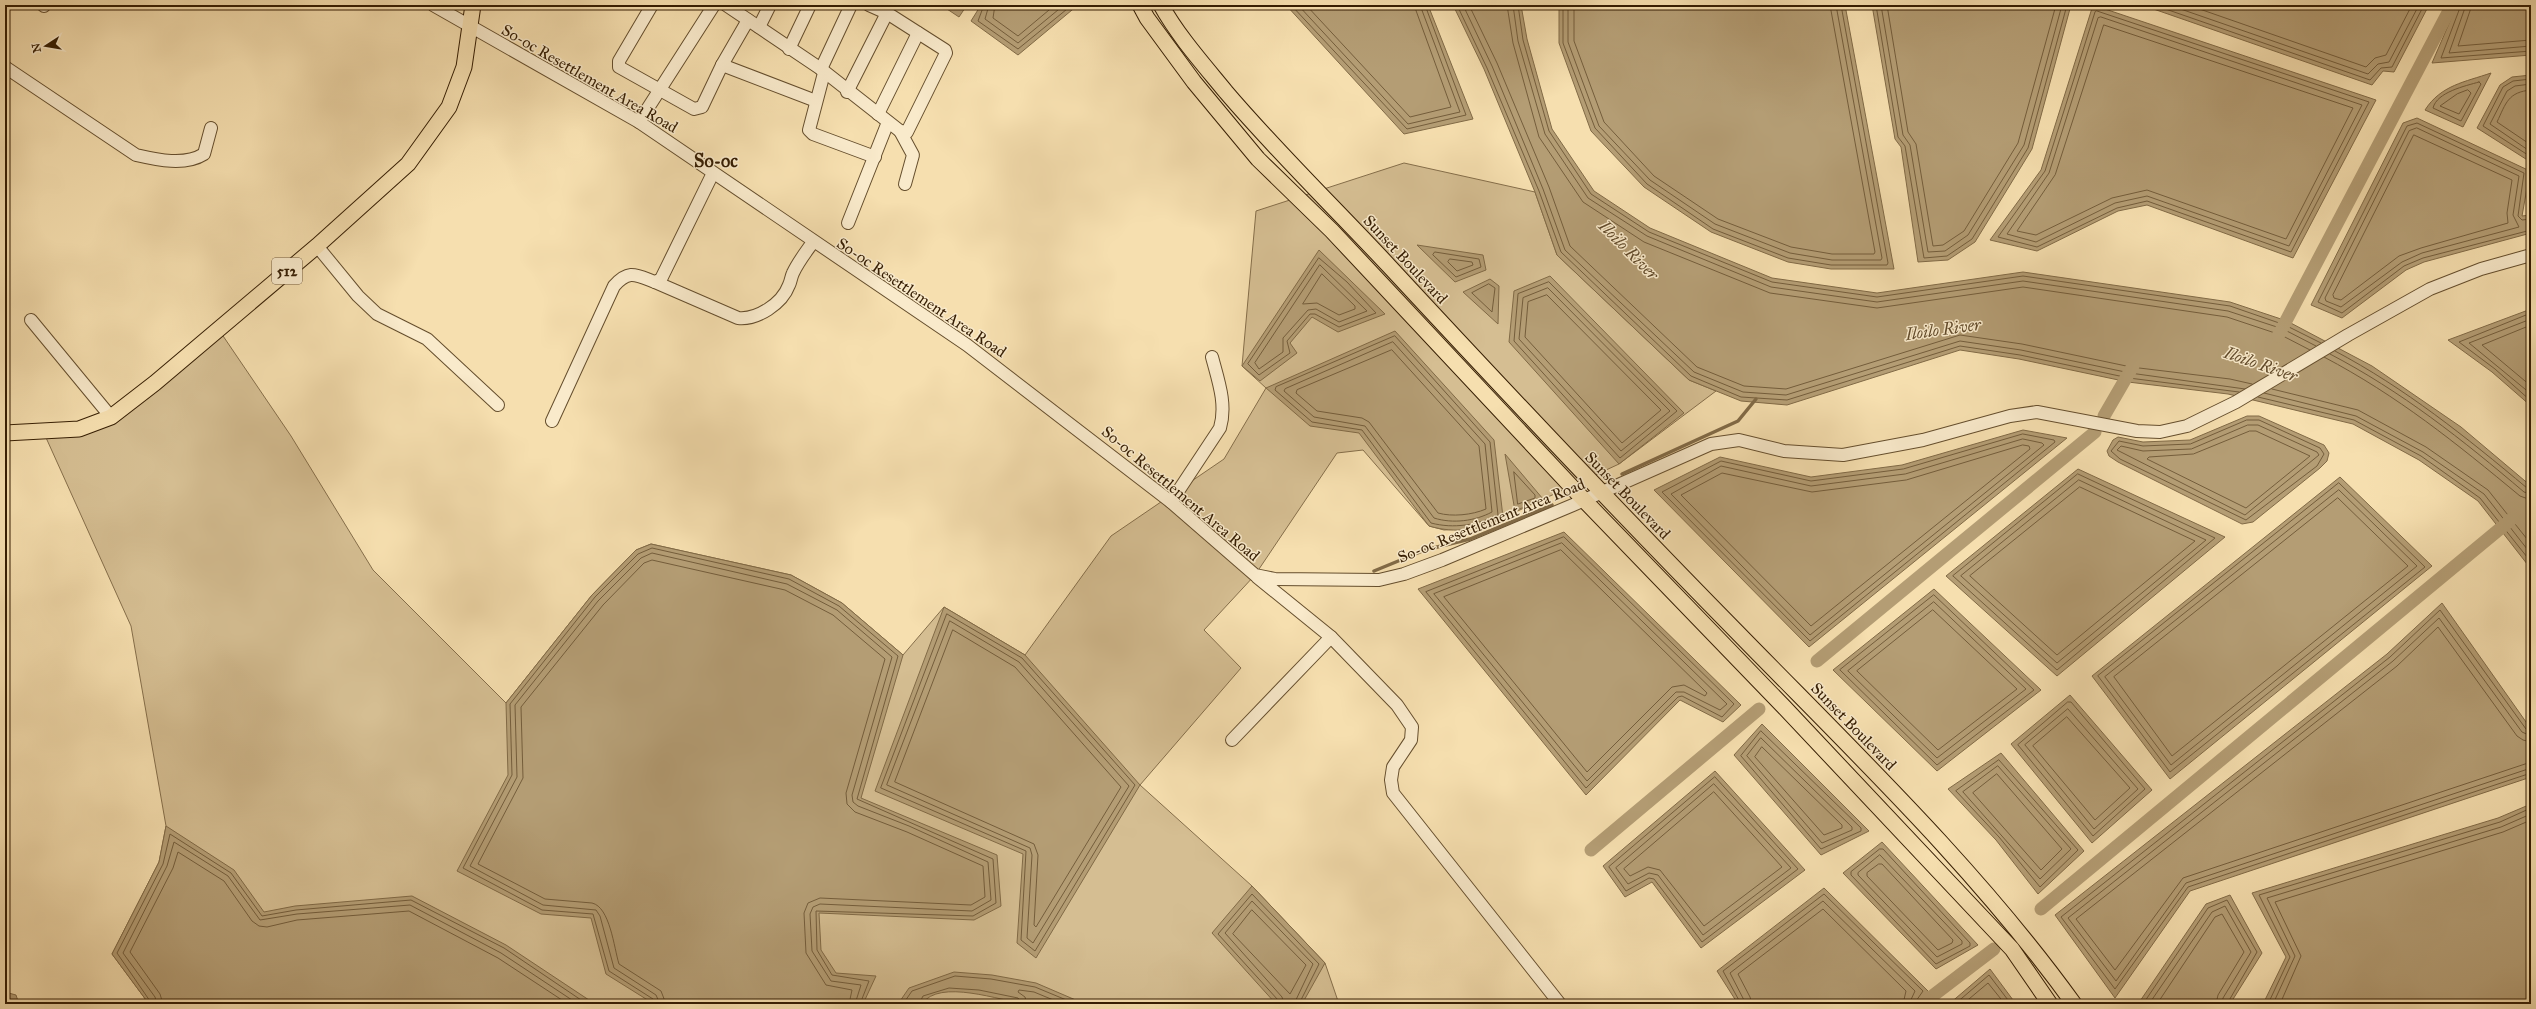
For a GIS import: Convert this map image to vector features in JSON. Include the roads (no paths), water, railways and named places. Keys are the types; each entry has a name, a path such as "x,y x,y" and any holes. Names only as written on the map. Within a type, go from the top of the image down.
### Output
{"main road":[{"name":"512","path":"5,433 79,429 111,417 155,383 318,246 408,164 449,107 464,68 472,5"},
{"path":"1140,5 1147,18 1194,82 1258,159 1332,231 1584,500 1784,707 2012,949 2050,1004"},
{"name":"Sunset Boulevard","path":"1161,5 1208,71 1272,147 1351,226 1600,493 1847,744 1966,871 2034,949 2074,1004"},
{"path":"1258,159 1272,147"}],"street":[{"name":"So-oc Resettlement Area Road","path":"433,5 639,122 813,242 967,345 1171,502 1254,575 1275,579 1379,580 1442,560 1711,444 1739,440 1784,452 1843,455 1923,440 2010,416 2037,412 2137,431 2160,432 2187,426 2236,402 2348,335 2430,289 2481,269 2531,255"},
{"path":"652,5 618,64 658,90 691,108 698,109 702,107 722,65 748,20"},
{"path":"639,122 658,90 714,5"},
{"path":"727,5 822,71 847,92 900,131 913,155 905,184"},
{"path":"759,27 770,5"},
{"path":"789,49 810,5"},
{"path":"851,5 822,71 809,128 811,132 875,157"},
{"path":"869,5 887,13 945,50 947,56 907,132 900,131"},
{"path":"847,92 887,13"},
{"path":"878,114 918,33"},
{"path":"722,65 816,101"},
{"path":"5,67 136,155 159,160 195,160 204,154 211,128"},
{"path":"848,223 888,122"},
{"path":"655,282 661,279 713,173"},
{"path":"552,422 614,286 622,276 633,274 738,318 746,319 762,314 775,303 789,286 792,274 813,242"},
{"path":"318,246 358,296 377,314 427,339 498,405"},
{"path":"31,320 111,417"},
{"path":"1171,502 1220,428 1223,418 1220,386 1212,357"},
{"path":"1254,575 1331,637 1397,705 1412,727 1411,740 1393,767 1391,780 1394,793 1560,1004"},
{"path":"1232,740 1331,637"}],"water":[{"path":"941,5 967,5 959,17"},
{"path":"981,5 1078,5 1018,55 971,21"},
{"path":"1286,5 1428,5 1473,119 1404,134"},
{"name":"Iloilo River","path":"1453,5 1521,5 1527,39 1552,129 1594,191 1650,228 1772,278 1877,293 2023,272 2230,302 2287,321 2372,366 2461,427 2531,486 2531,569 2478,501 2419,460 2353,424 2228,394 2128,382 2019,359 1960,350 1787,405 1741,401 1689,380 1557,255 1535,192 1484,69"},
{"path":"1559,5 1845,5 1894,269 1831,269 1788,262 1711,232 1644,187 1591,131 1559,43"},
{"path":"1872,5 2071,5 2032,149 1975,242 1948,260 1918,262 1901,147 1895,139"},
{"path":"2093,5 2376,100 2293,258 2147,205 2118,211 2037,251 1990,240 2041,170"},
{"path":"2142,5 2429,5 2394,72 2383,71 2372,85"},
{"path":"2457,5 2531,5 2531,55 2432,63"},
{"path":"2491,73 2463,127 2425,110 2438,95 2446,90 2463,82"},
{"path":"2531,75 2531,161 2529,161 2477,128 2500,85 2512,77"},
{"path":"2417,118 2530,171 2522,216 2531,215 2531,233 2424,262 2406,270 2342,318 2311,305 2403,123"},
{"path":"1417,245 1483,255 1486,270 1455,282"},
{"path":"1319,250 1385,314 1338,332 1312,317 1290,343 1297,353 1260,381 1242,366"},
{"path":"1550,276 1684,413 1619,464 1509,342 1514,291"},
{"path":"1490,279 1499,286 1498,324 1463,292"},
{"path":"2531,309 2531,406 2492,372 2448,340"},
{"path":"1395,331 1494,440 1503,517 1476,528 1449,530 1429,526 1359,433 1310,426 1266,388"},
{"path":"2247,416 2259,416 2324,445 2329,453 2327,461 2320,468 2253,522 2242,524 2118,462 2109,456 2107,451 2113,440 2118,437 2143,442 2190,440"},
{"path":"2023,430 2067,438 1809,647 1654,490 1720,457 1811,477 1902,465"},
{"path":"1505,454 1543,499 1515,511"},
{"path":"2078,469 2225,537 2057,676 1946,576"},
{"path":"2340,477 2432,566 2170,779 2092,676"},
{"path":"1564,532 1741,705 1723,722 1680,700 1586,795 1418,589"},
{"path":"651,544 791,575 842,603 903,655 861,798 997,855 1001,906 974,920 819,913 821,950 836,973 876,976 863,1004 654,1004 606,974 591,918 541,914 457,871 508,775 506,703 592,595 636,550"},
{"path":"1934,589 2041,690 1937,771 1833,670"},
{"path":"2442,603 2531,729 2531,777 2190,891 2115,998 2055,915 2387,654"},
{"path":"944,607 1025,655 1140,785 1036,958 1017,943 1023,854 875,791"},
{"path":"2070,695 2152,790 2092,843 2011,744"},
{"path":"1762,724 1869,831 1821,855 1734,755"},
{"path":"2001,753 2084,851 2038,894 1996,840 1948,789"},
{"path":"1715,771 1805,870 1701,948 1652,882 1625,897 1603,866"},
{"path":"2531,804 2531,1004 2263,1004 2286,957 2252,893 2498,818"},
{"path":"166,826 234,870 264,912 295,906 412,896 506,945 595,1004 149,1004 112,954 159,862"},
{"path":"1882,842 1978,945 1936,969 1843,873"},
{"path":"1252,886 1325,963 1302,1004 1276,1004 1212,933"},
{"path":"1824,888 1930,993 1916,1004 1738,1004 1717,971"},
{"path":"2230,895 2262,953 2230,1004 2138,1004 2206,904"},
{"path":"1990,969 2016,1004 1949,1004"},
{"path":"954,972 992,975 1036,983 1085,1004 1026,1004 971,993 956,992 930,996 922,1004 898,1004 909,988"},
{"path":"5,992 16,995 19,1004 5,1004"}],"waterway":[{"path":"2278,336 2452,5"},
{"path":"2104,416 2133,366"},
{"path":"1622,474 1738,421 1756,399"},
{"path":"1817,661 2095,432"},
{"path":"1374,571 1425,550 1470,539 1552,505"},
{"path":"2041,909 2513,518"},
{"path":"1591,850 1759,709"},
{"path":"1922,1004 1994,949"}],"district":[{"name":"So-oc","path":"716,161"}]}
